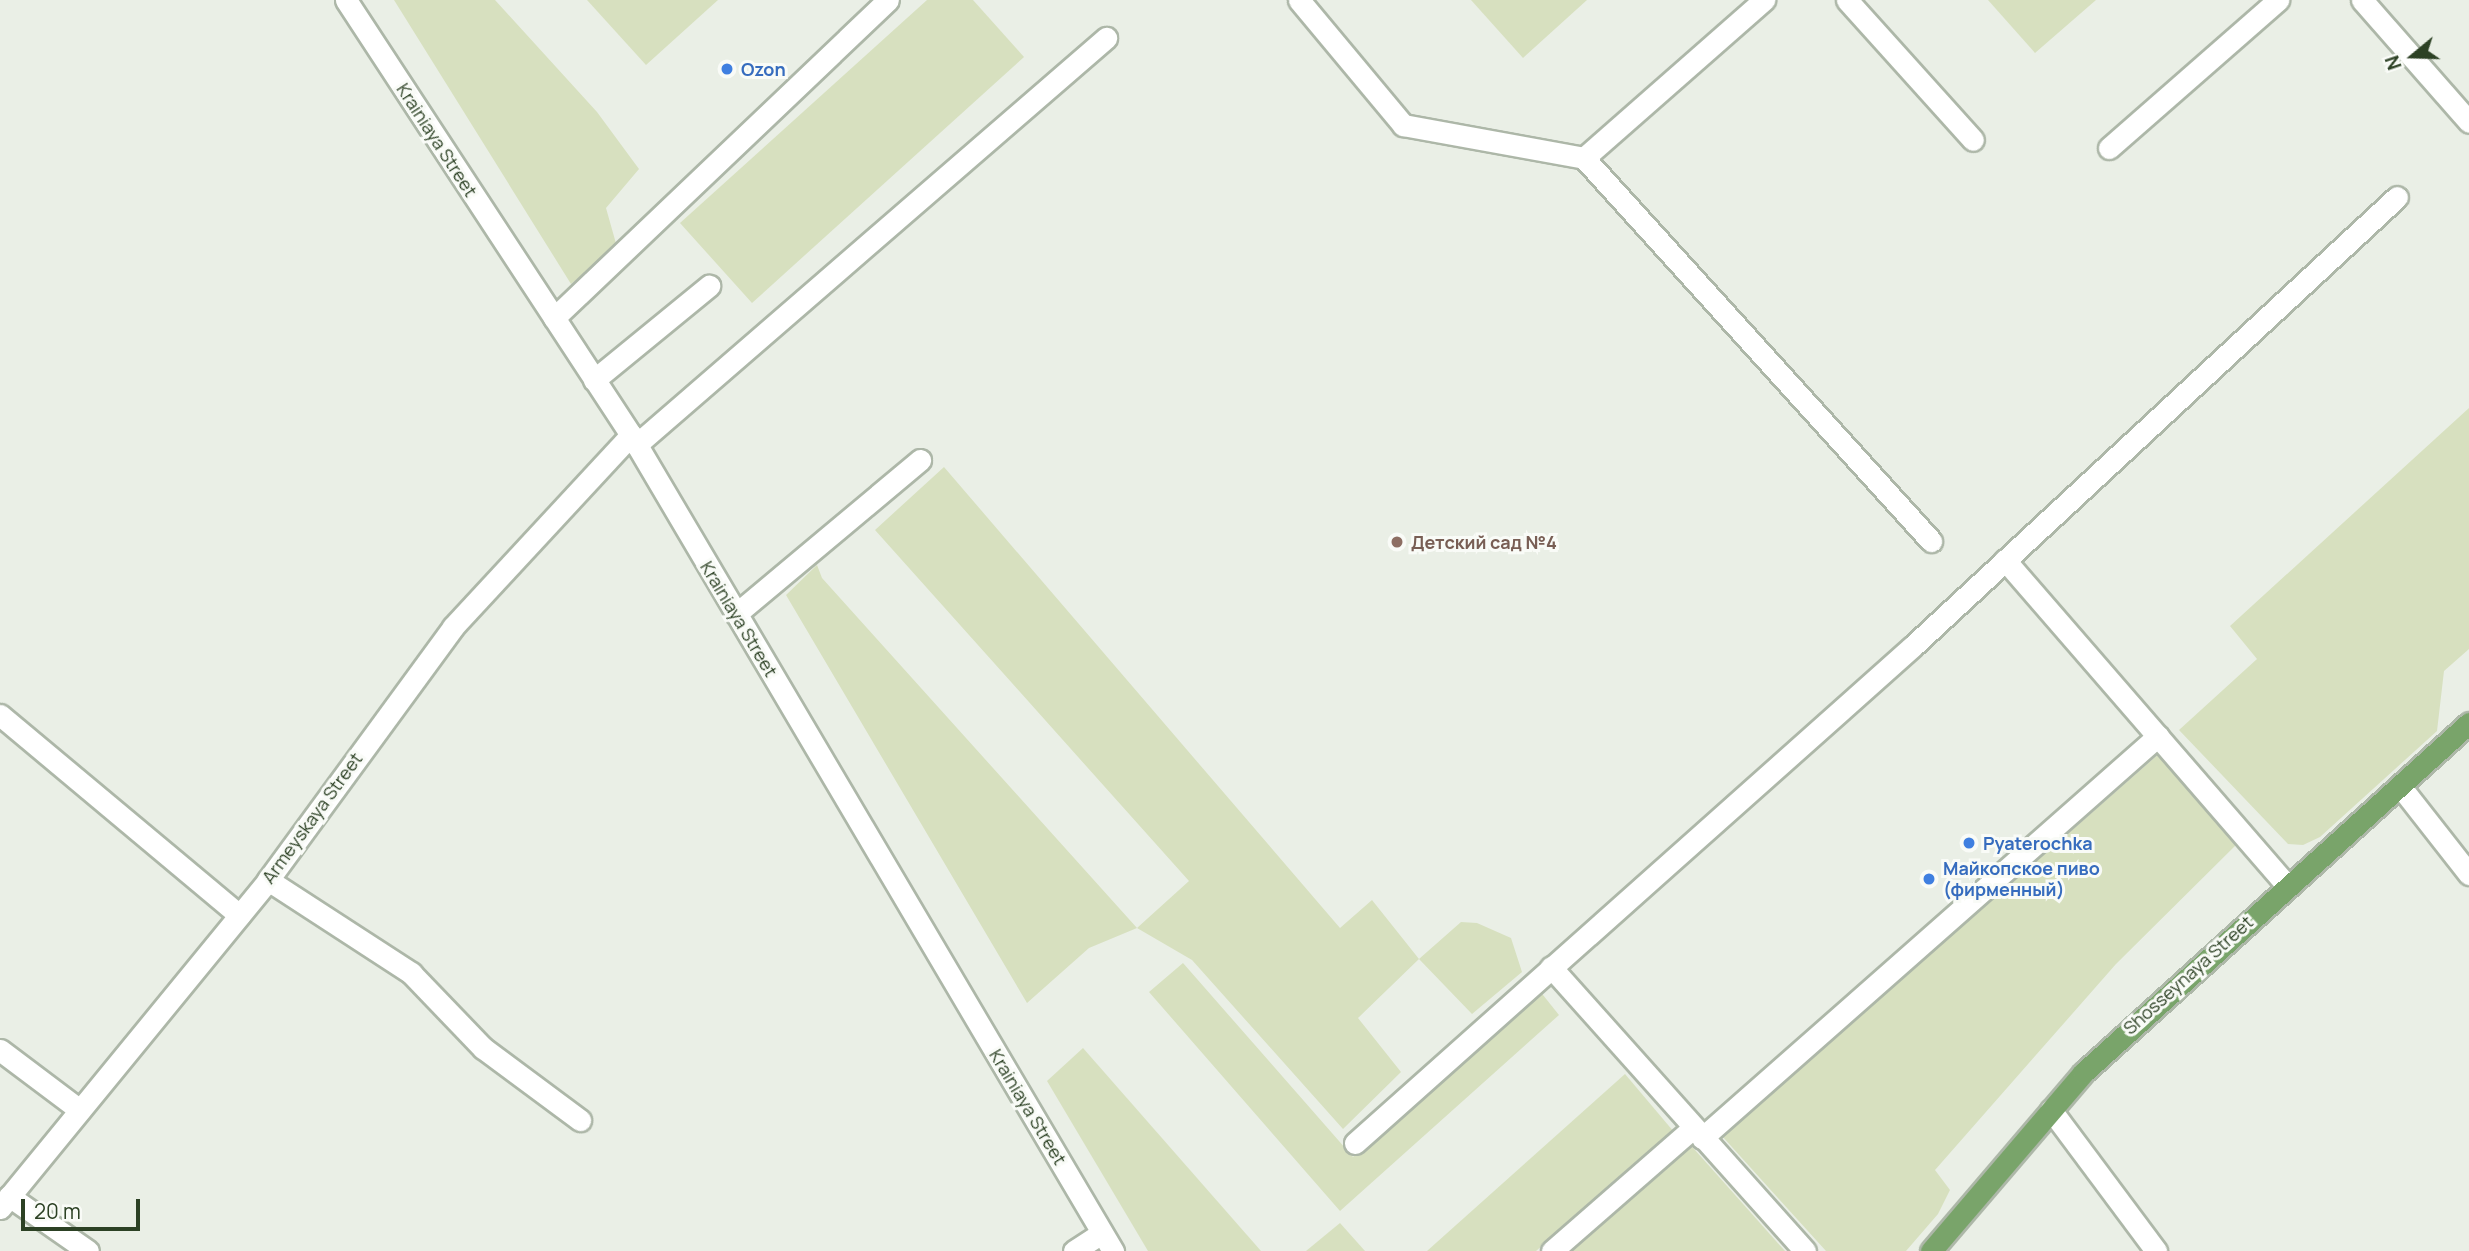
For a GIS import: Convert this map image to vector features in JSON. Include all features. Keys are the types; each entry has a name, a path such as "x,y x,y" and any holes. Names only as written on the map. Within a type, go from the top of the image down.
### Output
{"main road":[{"name":"Shosseynaya Street","path":"1931,1251 2083,1073 2160,999 2469,723"}],"street":[{"name":"Krainiaya Street","path":"346,0 633,440 1108,1242"},
{"path":"554,318 888,0"},
{"path":"1299,0 1403,125 1584,158 1931,541"},
{"path":"1584,158 1764,0"},
{"path":"1847,0 1973,140"},
{"path":"2109,148 2278,0"},
{"path":"2362,0 2469,122"},
{"name":"Armeyskaya Street","path":"5,1202 268,880 453,627 633,440 1106,37"},
{"path":"1356,1143 2005,560 2397,197"},
{"path":"594,380 709,286"},
{"path":"736,614 920,460"},
{"path":"2005,560 2287,886"},
{"path":"0,715 239,915"},
{"path":"1552,1251 1697,1133 2158,736"},
{"path":"2400,786 2469,874"},
{"path":"268,880 411,973 483,1048 580,1120"},
{"path":"1551,967 1805,1251"},
{"path":"0,1050 80,1110"},
{"path":"2051,1110 2156,1251"},
{"path":"5,1202 88,1251"},
{"path":"1074,1251 1108,1242"}],"green space":[{"path":"394,0 495,0 597,112 639,169 606,208 617,247 571,284"},
{"path":"587,0 718,0 646,65"},
{"path":"927,0 973,0 1024,57 752,303 680,223"},
{"path":"1471,0 1587,0 1523,58"},
{"path":"1988,0 2096,0 2035,53"},
{"path":"2469,408 2469,649 2444,671 2437,731 2320,837 2303,845 2288,844 2179,730 2257,659 2230,626"},
{"path":"944,467 1340,928 1372,900 1419,959 1358,1018 1401,1072 1343,1129 1192,960 1137,928 1189,881 875,530"},
{"path":"817,565 822,578 1137,928 1089,948 1027,1003 786,595"},
{"path":"2160,753 2238,843 2116,964 1935,1170 1950,1190 1938,1214 1906,1251 1826,1251 1722,1136"},
{"path":"1461,922 1477,923 1511,938 1522,972 1472,1014 1419,959"},
{"path":"1183,963 1353,1157 1539,990 1559,1015 1340,1211 1149,992"},
{"path":"1083,1048 1261,1251 1148,1251 1047,1081"},
{"path":"1625,1074 1674,1132 1536,1251 1427,1251"},
{"path":"1687,1141 1785,1251 1566,1251"},
{"path":"1340,1223 1365,1251 1306,1251"}],"place":[{"name":"Ozon","path":"727,69"},
{"name":"Детский сад №4","path":"1397,542"},
{"name":"Pyaterochka","path":"1969,843"},
{"name":"Майкопское пиво (фирменный)","path":"1929,879"}]}
